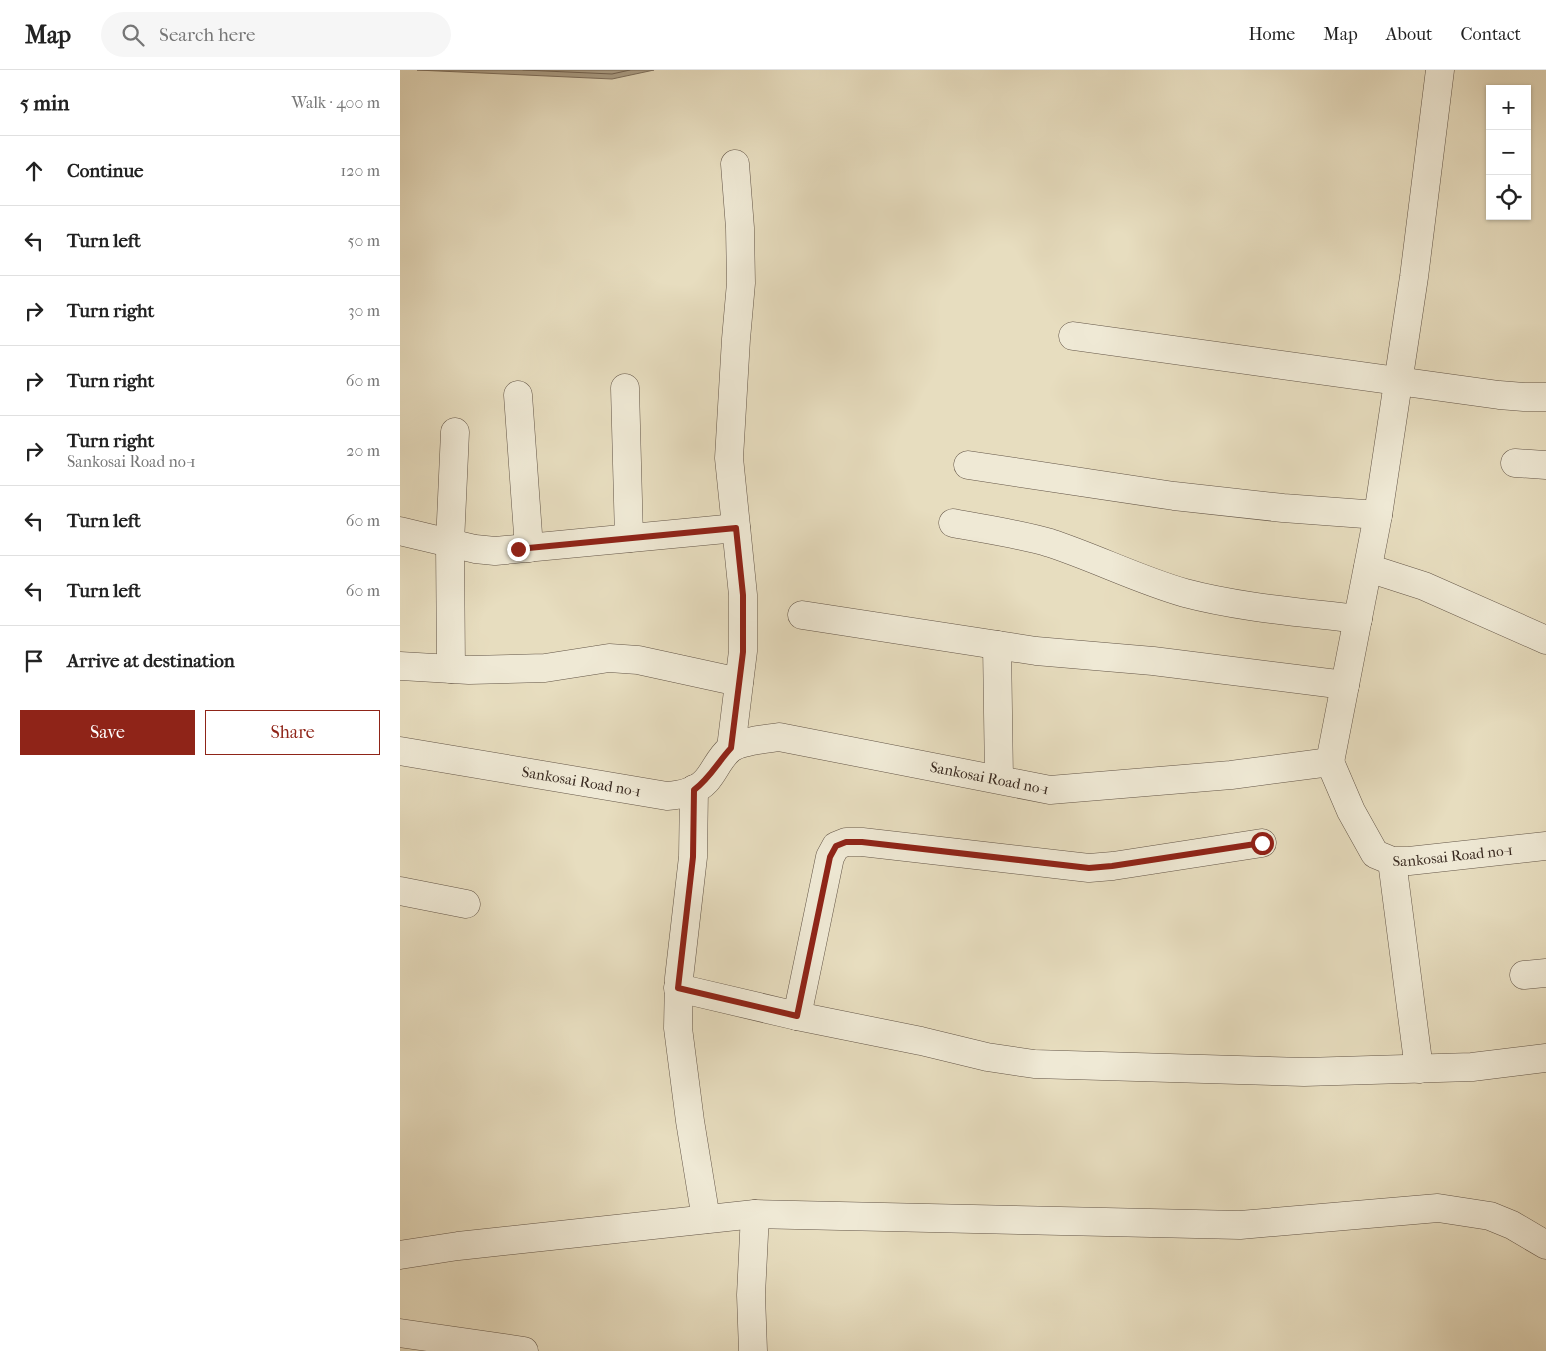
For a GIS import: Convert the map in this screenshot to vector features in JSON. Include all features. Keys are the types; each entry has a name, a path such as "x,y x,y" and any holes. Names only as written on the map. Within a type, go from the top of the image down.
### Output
{"street":[{"path":"1330,762 1378,514 1414,278 1440,70"},
{"path":"706,1219 678,1028 678,988 693,857 694,790 706,781 731,748 743,652 743,595 729,458 741,283 740,228 735,164"},
{"path":"1073,336 1499,395 1546,397"},
{"path":"625,388 629,538"},
{"path":"518,396 529,548"},
{"path":"451,669 450,543 455,432"},
{"path":"1515,463 1546,465"},
{"path":"968,465 1174,496 1283,508 1378,514"},
{"path":"953,523 1048,543 1141,579 1186,593 1240,605 1358,619"},
{"path":"400,531 475,549 495,550 736,528"},
{"path":"1368,568 1424,586 1546,640"},
{"path":"802,615 1036,650 1153,661 1345,685"},
{"path":"997,644 998,779"},
{"path":"400,666 451,669 545,668 609,658 638,660 739,682"},
{"name":"Sankosai Road no-1","path":"731,748 779,737 1050,790 1231,775 1330,762 1351,810 1375,854 1392,861 1409,861 1546,846"},
{"name":"Sankosai Road no-1","path":"400,751 667,796 694,790"},
{"path":"797,1016 830,857 836,846 846,842 862,842 1089,868 1262,843"},
{"path":"1392,861 1419,1069"},
{"path":"400,891 466,904"},
{"path":"678,988 987,1057 1034,1064 1304,1072 1472,1067 1546,1058"},
{"path":"400,1256 458,1246 755,1214 1240,1225 1438,1208 1490,1216 1512,1225 1546,1245"},
{"path":"753,1351 751,1295 755,1214"},
{"path":"400,1333 524,1351"}],"water":[{"path":"417,70 654,70 612,79"}],"route":[{"path":"518,549 736,528 744,623 743,652 731,748 706,781 694,790 693,857 678,988 797,1016 830,857 836,846 846,842 862,842 1089,868 1262,843"}]}
